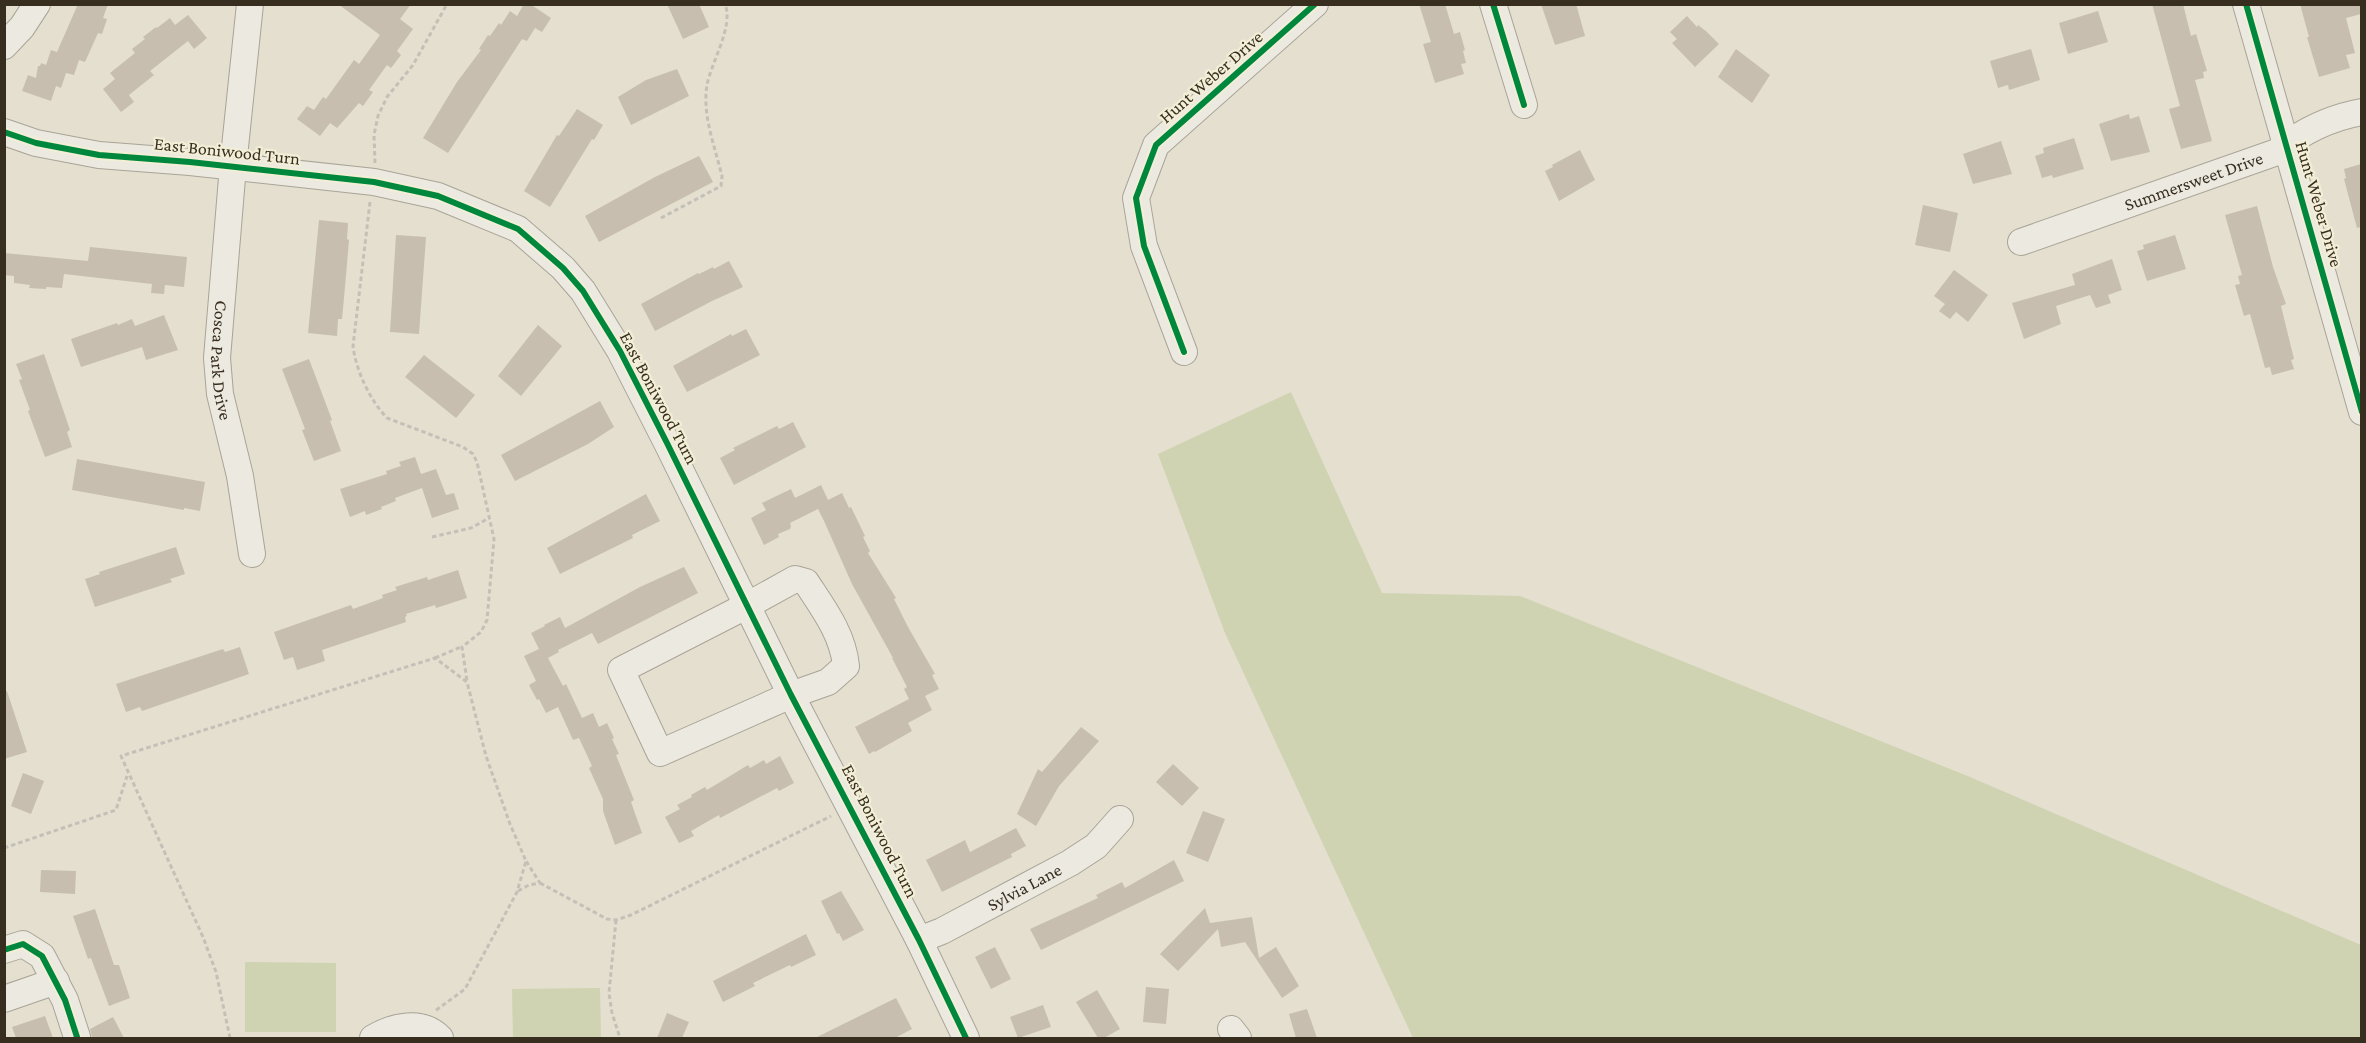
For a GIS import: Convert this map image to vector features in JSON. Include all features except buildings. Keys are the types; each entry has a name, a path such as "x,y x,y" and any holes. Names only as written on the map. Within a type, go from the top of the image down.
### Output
{"street":[{"path":"4,46 22,27 37,4"},
{"name":"Cosca Park Drive","path":"250,4 233,166 217,358 220,394 240,476 252,554"},
{"name":"Hunt Weber Drive","path":"1185,352 1144,246 1136,198 1156,145 1315,4"},
{"path":"1493,4 1524,105"},
{"name":"Hunt Weber Drive","path":"2246,4 2361,412"},
{"name":"Summersweet Drive","path":"2021,242 2277,152 2300,135 2322,123 2361,112"},
{"name":"East Boniwood Turn","path":"4,132 62,149 99,155 233,166 374,182 438,196 518,229 563,268 583,291 620,351 791,695 920,940 966,1038"},
{"path":"795,579 806,582 829,617 842,645 846,666 828,682 791,695 660,753 621,669 748,605 795,579"},
{"name":"Sylvia Lane","path":"920,940 942,931 1070,863 1096,846 1120,819"},
{"path":"4,950 23,944 42,956 65,1000 77,1037"},
{"path":"4,999 56,981"},
{"path":"373,1038 413,1024 440,1038"}],"path":[{"path":"230,1038 216,972 203,937 121,756 435,658 462,647 481,632 487,620 494,539 477,462 473,454 463,447 387,418 378,409 355,363 353,346 374,182 374,135 378,116 387,97 413,65 447,4"},
{"path":"661,218 721,186 722,176 706,111 707,85 725,26 725,4"},
{"path":"432,537 471,528 490,517"},
{"path":"462,647 467,682 486,756 526,861 540,883 607,919 615,920 631,915 849,807"},
{"path":"435,658 467,682"},
{"path":"4,848 116,810 128,774"},
{"path":"413,1024 465,989 517,892 526,861"},
{"path":"517,892 529,885 540,883"},
{"path":"615,920 609,993 612,1013 620,1038"}],"green space":[{"path":"1291,392 1382,593 1520,596 1970,777 2361,945 2361,1038 1413,1038 1225,633 1158,454"},
{"path":"245,962 336,963 336,1032 245,1032"},
{"path":"600,988 601,1038 513,1038 512,989"}],"cycle path":[{"path":"1184,352 1144,246 1136,198 1156,145 1315,4"},
{"path":"1493,4 1524,105"},
{"path":"2246,4 2362,412"},
{"path":"4,132 36,143 99,155 190,162 374,182 438,196 518,229 563,268 583,291 620,351 791,695 919,940 966,1038"},
{"path":"4,950 23,944 42,956 65,1000 77,1037"}]}
